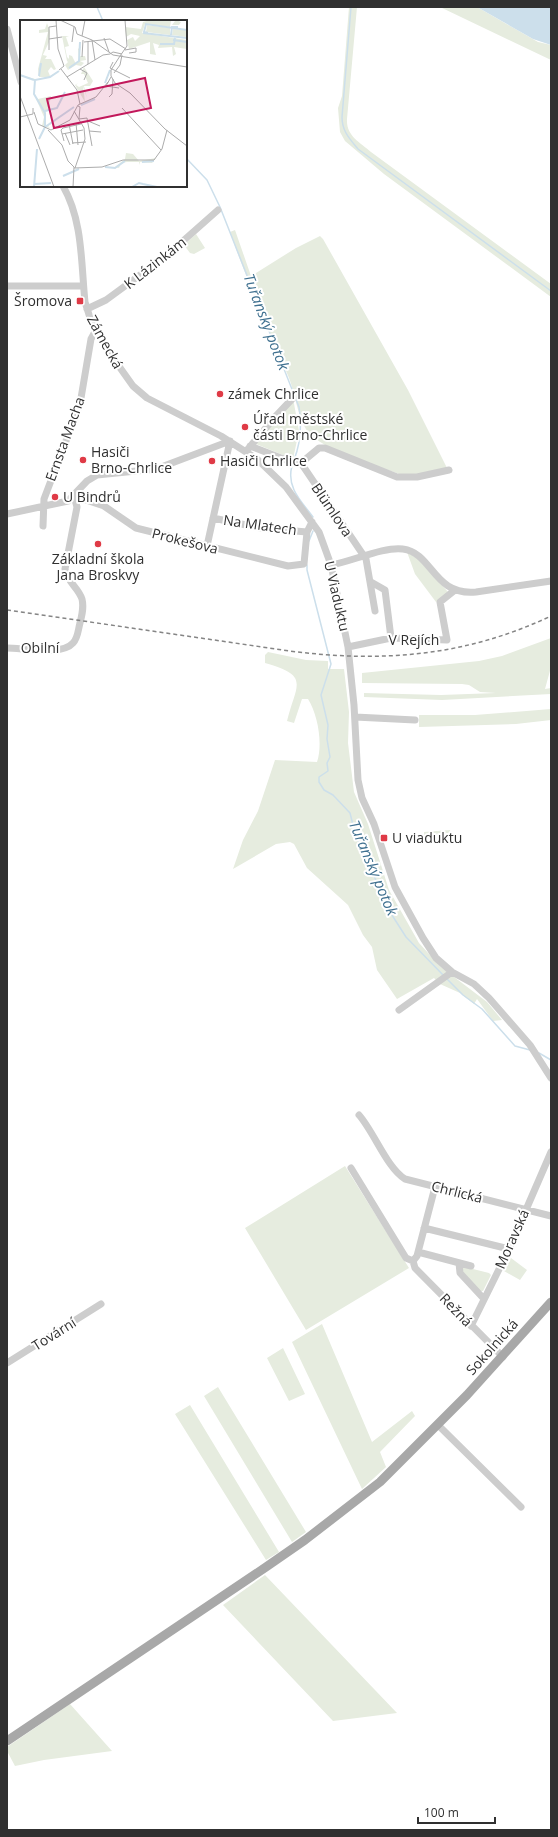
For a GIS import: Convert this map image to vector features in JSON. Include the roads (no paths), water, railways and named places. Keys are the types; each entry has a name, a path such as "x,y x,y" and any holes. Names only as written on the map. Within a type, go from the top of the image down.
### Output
{"main road":[{"name":"Sokolnická","path":"7,1741 305,1540 380,1482 438,1425 503,1357 551,1302"}],"street":[{"path":"7,29 20,78"},
{"name":"Zámecká","path":"64,187 71,201 76,218 83,286 87,309 96,330 125,377 140,392 163,407 249,449"},
{"name":"K Lázinkám","path":"87,309 106,300 166,256 218,210"},
{"path":"7,286 83,286"},
{"name":"Ernsta Macha","path":"43,526 46,493 80,404 91,339 96,330"},
{"path":"249,449 293,398"},
{"path":"7,514 66,502 74,496 87,481 97,475 156,469 230,441"},
{"name":"Na Mlatech","path":"207,546 230,441"},
{"path":"249,449 296,462 319,448 325,448 397,477 417,477 449,470"},
{"path":"249,449 282,483 312,522"},
{"name":"Blümlova","path":"296,462 367,560 375,611"},
{"name":"Prokešova","path":"74,496 104,506 136,528 288,566 304,564"},
{"name":"Obilní","path":"7,648 51,650 65,648 76,640 82,600 67,578 65,569 77,507 74,496"},
{"name":"Na Mlatech","path":"213,518 260,528 307,532"},
{"name":"U Viaduktu","path":"304,564 307,532 312,522"},
{"name":"U Viaduktu","path":"312,522 321,538 330,565 348,646 355,717 355,744 359,786 395,887 423,938 436,958 452,972 474,984 504,1016 534,1052 551,1078"},
{"path":"330,565 394,549 410,551 418,555 441,581 455,590 476,592 551,581"},
{"path":"371,582 385,590 392,638"},
{"name":"V Rejích","path":"348,646 392,638 447,640 440,602 455,590"},
{"path":"355,717 415,720"},
{"path":"399,1010 452,972"},
{"name":"Chrlická","path":"359,1115 367,1124 394,1169 403,1178 551,1216"},
{"name":"Moravská","path":"471,1326 508,1249 551,1152"},
{"name":"Režná","path":"351,1168 406,1258 413,1261 415,1268 503,1357"},
{"path":"413,1261 418,1252 435,1187"},
{"path":"424,1228 508,1249"},
{"path":"418,1252 471,1266"},
{"path":"459,1263 460,1273 484,1299"},
{"name":"Tovární","path":"7,1363 101,1304"},
{"path":"438,1425 521,1507"}],"water":[{"path":"477,7 551,7 551,45 533,39"}],"waterway":[{"name":"Tuřanský potok","path":"97,7 103,20"},
{"path":"351,7 342,117 343,126 349,138 358,149 551,291"},
{"name":"Tuřanský potok","path":"187,159 207,180 220,207 299,407 300,434 294,460"},
{"name":"Tuřanský potok","path":"292,466 291,481 293,487 313,517"},
{"name":"Tuřanský potok","path":"309,541 313,531"},
{"name":"Tuřanský potok","path":"307,565 331,664 321,695 328,725 327,739 330,757 327,763 328,771 319,777 319,782 324,790 333,795 350,813 355,833 390,912 406,937 444,976"},
{"name":"Tuřanský potok","path":"446,978 463,995 482,1009 515,1046 530,1050"},
{"name":"Tuřanský potok","path":"539,1053 551,1060"}],"railway":[{"path":"7,610 290,651 324,655 358,656 391,656 456,648 487,640 551,616"}],"place":[{"name":"Šromova","path":"80,301"},
{"name":"zámek Chrlice","path":"220,394"},
{"name":"Úřad městské části Brno-Chrlice","path":"245,427"},
{"name":"Hasiči Brno-Chrlice","path":"83,460"},
{"name":"Hasiči Chrlice","path":"212,461"},
{"name":"U Bindrů","path":"55,497"},
{"name":"Základní škola Jana Broskvy","path":"98,544"},
{"name":"U viaduktu","path":"384,838"}]}
